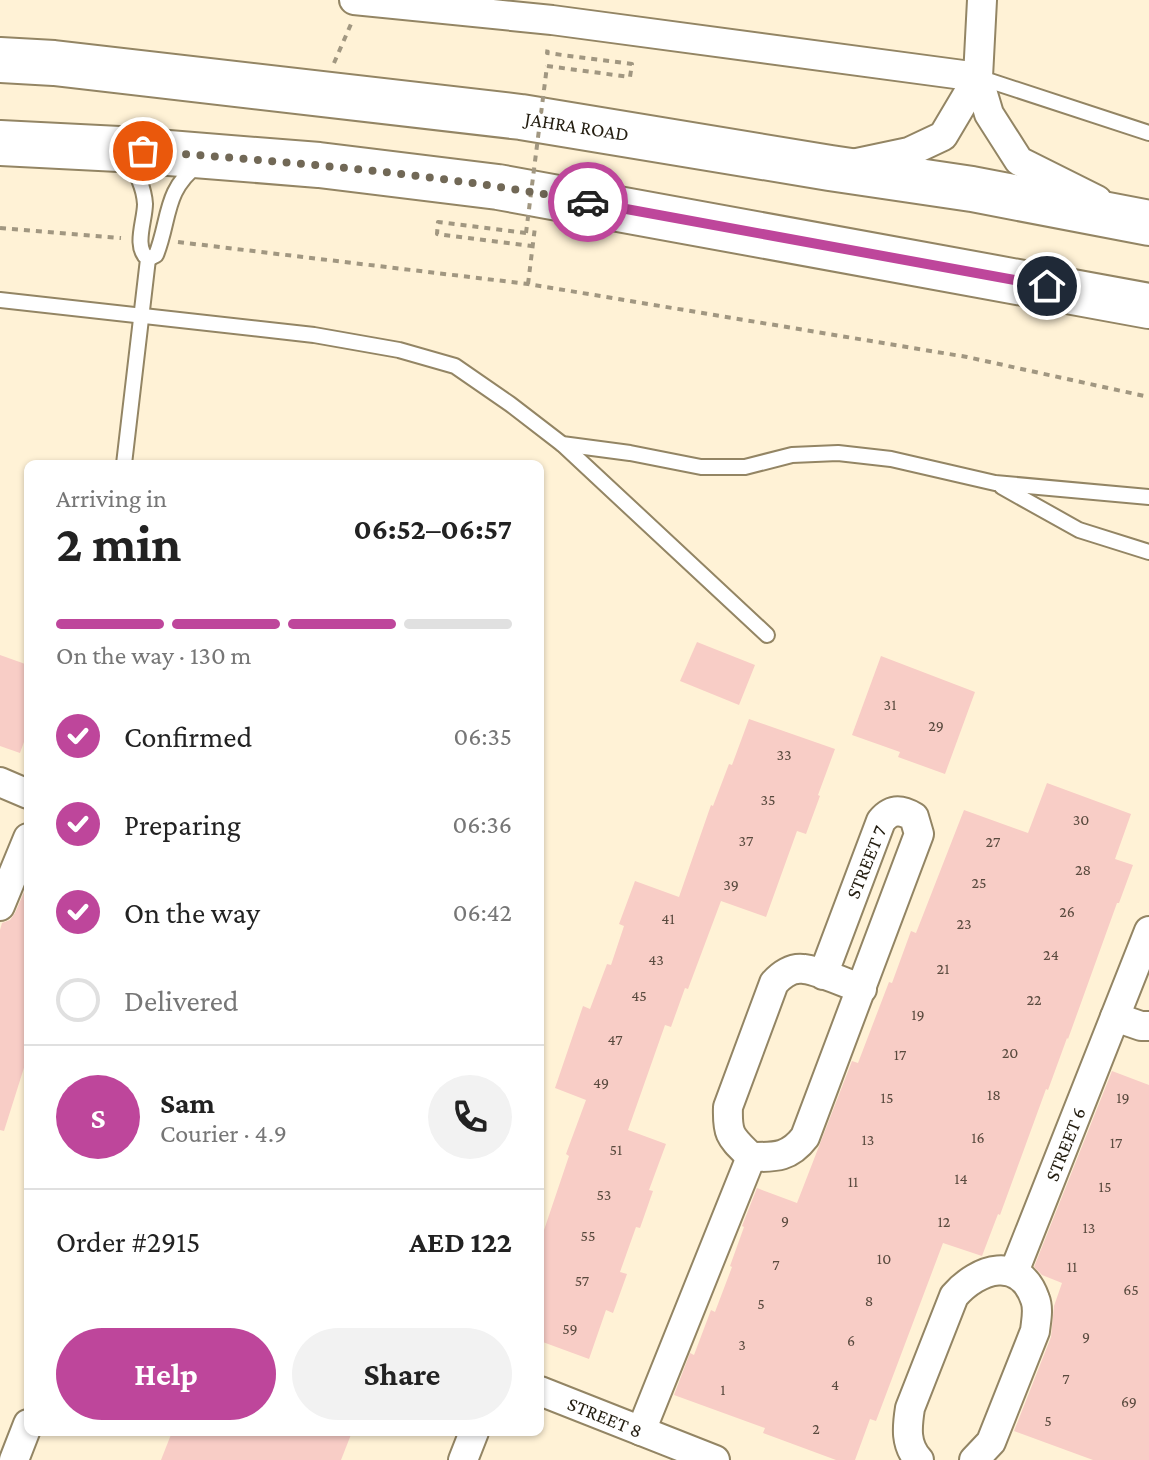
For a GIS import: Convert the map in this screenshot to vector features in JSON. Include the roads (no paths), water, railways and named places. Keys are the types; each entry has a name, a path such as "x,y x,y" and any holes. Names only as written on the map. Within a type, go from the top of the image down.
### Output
{"highway":[{"name":"JAHRA ROAD","path":"0,60 54,63 521,117 972,189 1146,223"},
{"path":"0,143 319,165 539,193 1149,306"}],"street":[{"path":"982,0 978,77 989,114 1019,161 1146,223"},
{"path":"357,1 552,20 978,77"},
{"path":"830,168 909,152 943,136 978,77"},
{"path":"0,782 24,792"},
{"name":"STREET 7","path":"751,1157 787,1154 805,1137 919,834 914,817 907,812 891,812 881,821 823,975"},
{"path":"0,906 24,848"},
{"name":"STREET 6","path":"1014,1272 1149,931"},
{"path":"641,1431 751,1157 736,1143 727,1128 728,1107 774,983 791,970 803,968 862,989"},
{"path":"1115,1017 1149,1026"},
{"path":"919,1460 908,1442 910,1408 954,1296 977,1275 995,1271 1014,1272 1026,1281 1036,1301 1035,1331 991,1442 974,1460"},
{"name":"STREET 8","path":"544,1393 715,1460"},
{"path":"14,1460 24,1434"},
{"path":"463,1460 472,1436"}],"lane":[{"path":"978,77 1149,133"},
{"path":"119,149 135,170 143,194 145,206 141,252 148,259"},
{"path":"148,259 156,255 162,241 170,200 178,184 195,167 217,156"},
{"path":"124,460 148,259"},
{"path":"0,300 314,335 399,350 455,366 562,444 767,635"},
{"path":"562,444 701,467 745,467 792,455 838,453 891,459 995,483 1149,497"},
{"path":"995,483 1079,530 1149,552"}]}
